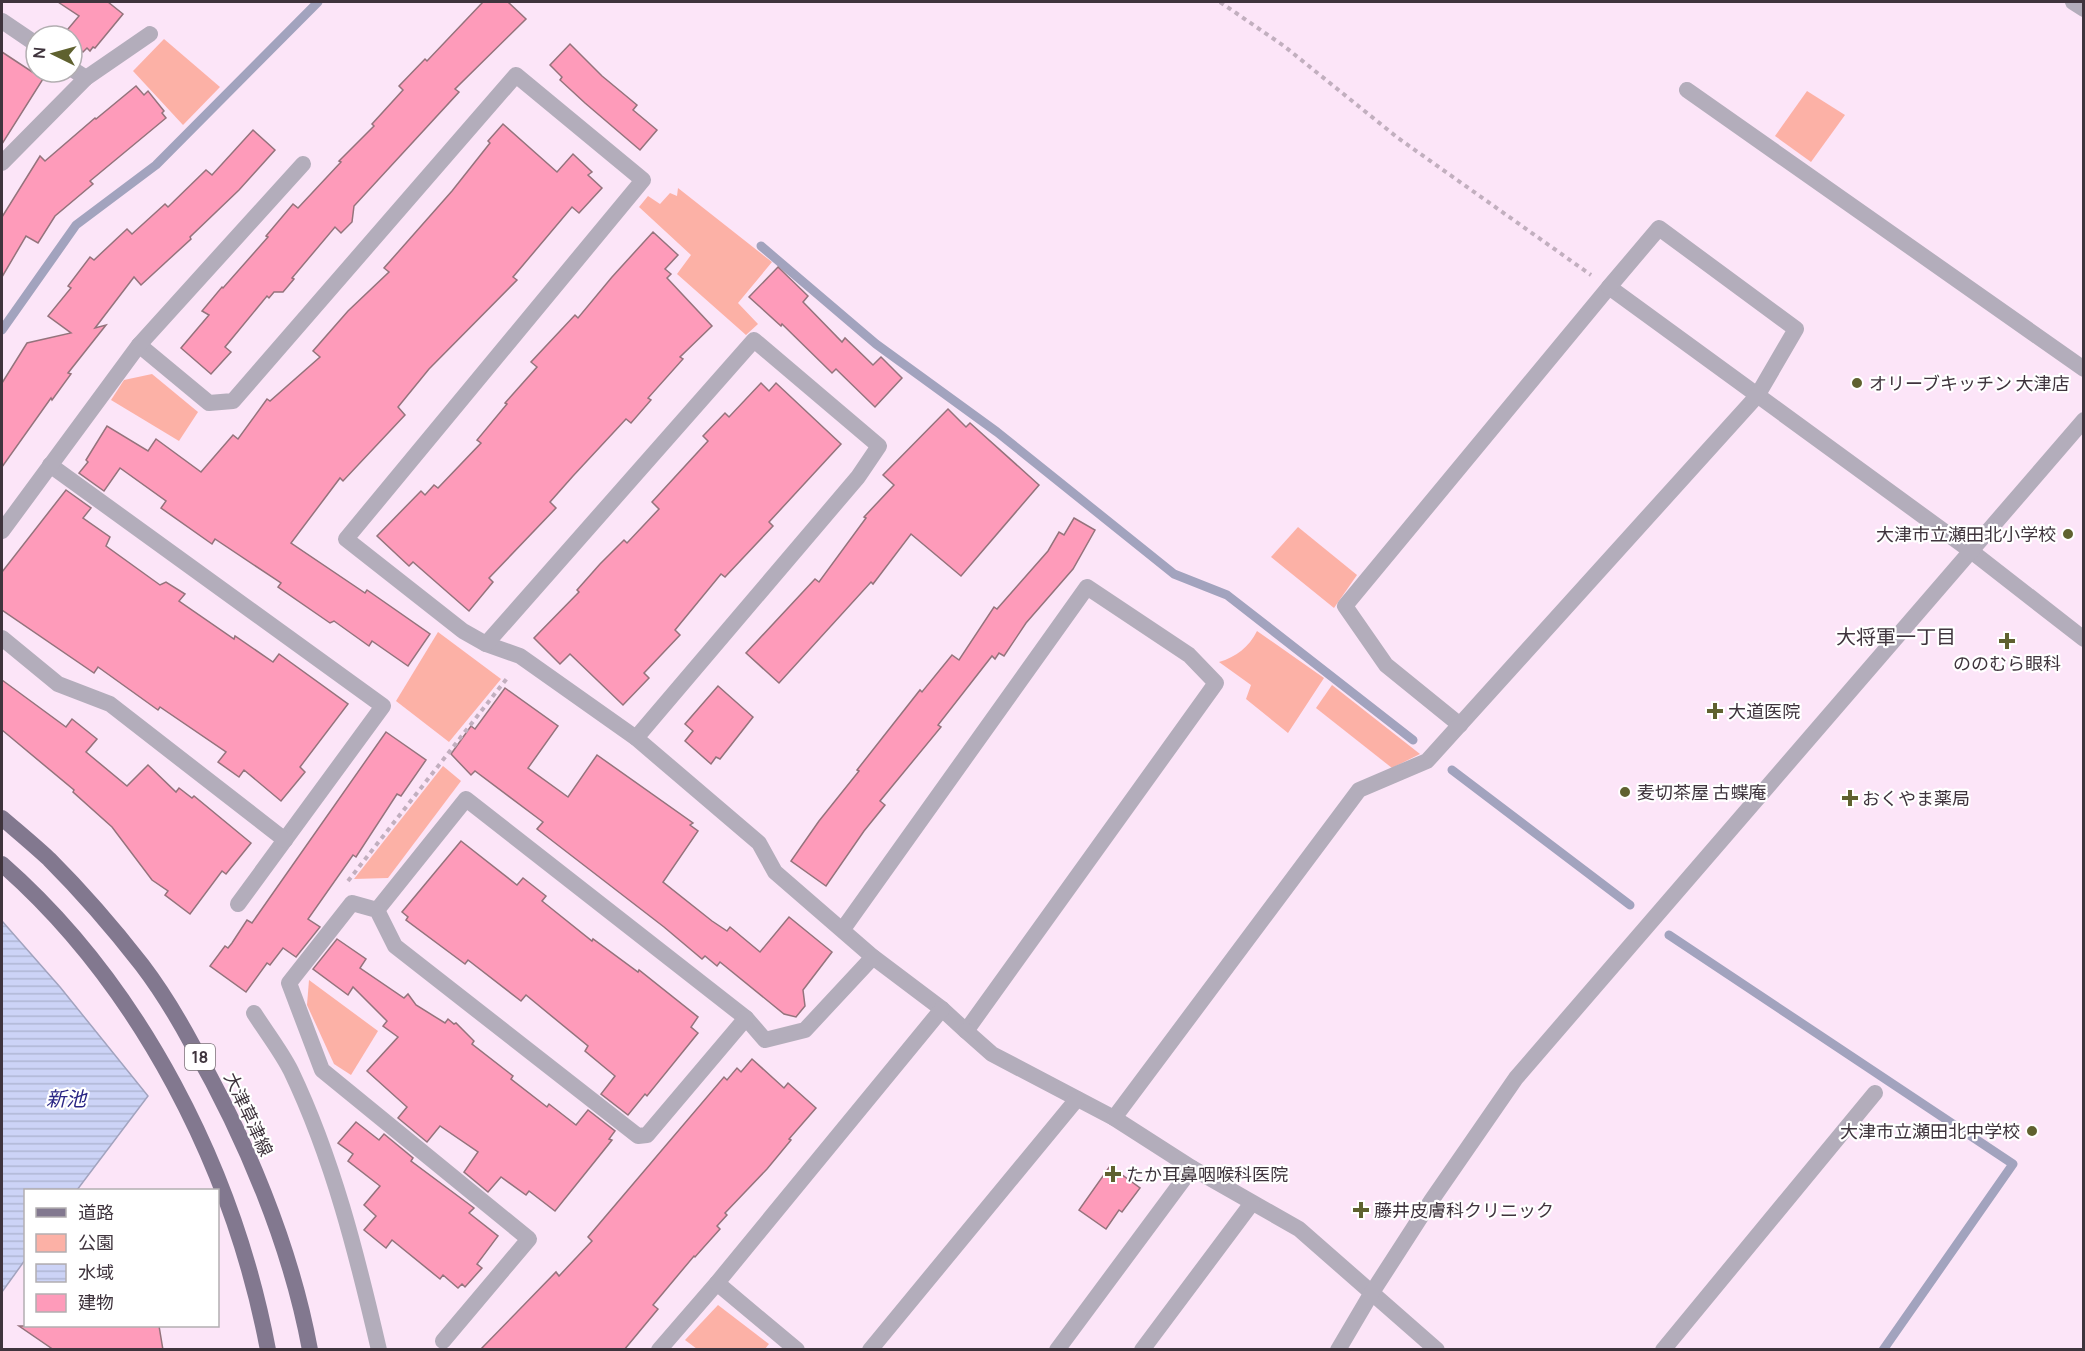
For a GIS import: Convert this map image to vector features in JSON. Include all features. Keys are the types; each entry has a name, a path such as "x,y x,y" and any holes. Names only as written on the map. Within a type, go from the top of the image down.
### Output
{"main road":[{"name":"大津草津線","path":"2,818 49,859 106,921 144,967 187,1034 240,1137 264,1195 285,1257 310,1350"},
{"name":"18","path":"2,864 25,885 89,956 122,999 160,1057 218,1176 234,1219 260,1306 268,1350"}],"street":[{"path":"2073,2 2084,9"},
{"path":"2,21 24,36"},
{"path":"84,70 150,34"},
{"path":"139,345 209,403 233,400 516,75 643,180 346,539 463,631 486,644 520,656 636,738 759,843 775,872 873,957 942,1009 992,1054 1113,1118 1192,1168 1299,1229 1437,1350"},
{"path":"2,163 70,84"},
{"path":"1687,90 2084,369"},
{"path":"2,531 139,345 303,164"},
{"path":"1113,1118 1359,790 1427,761 1460,725 1756,396 1796,329 1659,228 1346,606 1386,665 1460,725"},
{"path":"1609,287 1971,550 2084,639"},
{"path":"486,644 754,340 879,446 858,477 636,738"},
{"path":"1338,1350 1431,1201 1516,1078 2084,420"},
{"path":"50,465 383,706 238,904"},
{"path":"843,929 1087,587 1189,655 1216,683 966,1031"},
{"path":"2,639 58,684 110,704 285,840"},
{"path":"377,910 466,799 746,1018 765,1040 805,1030 873,957"},
{"path":"443,1341 530,1239 322,1070 289,983 352,903 377,910 395,946 638,1136 647,1135 746,1018"},
{"path":"660,1350 942,1009"},
{"path":"254,1013 290,1069 323,1148 359,1264 379,1350"},
{"path":"1663,1350 1875,1092"},
{"path":"870,1350 1077,1099"},
{"path":"1057,1350 1192,1168"},
{"path":"1142,1350 1252,1203"},
{"path":"717,1283 797,1350"}],"path":[{"path":"1220,2 1284,46 1398,138 1609,287"},
{"path":"352,903 342,889 513,671"}],"green space":[{"path":"164,39 220,87 183,125 133,71"},
{"path":"1807,91 1845,115 1811,162 1775,136"},
{"path":"678,188 772,262 738,303 758,324 746,335 677,274 691,255 639,207 648,196 660,204 670,193 677,196"},
{"path":"152,374 198,412 179,441 111,400 124,380"},
{"path":"1298,527 1357,575 1334,608 1271,557"},
{"path":"1257,631 1324,678 1288,733 1246,699 1251,685 1219,662 1241,651"},
{"path":"438,632 501,679 449,742 396,701"},
{"path":"1332,685 1420,754 1392,768 1316,708"},
{"path":"443,766 461,781 388,878 354,879"},
{"path":"309,980 378,1031 351,1075 334,1064 307,1005"},
{"path":"718,1305 769,1344 765,1349 697,1349 685,1340"}],"water":[{"name":"新池","path":"2,921 60,987 148,1096 78,1189 24,1189 24,1261 2,1292"}],"building":[{"path":"58,2 108,2 123,14 90,51 87,48 84,51 84,24 72,24 79,16"},
{"path":"483,2 508,2 526,19 455,89 459,92 354,206 352,222 341,233 335,227 283,292 274,292 269,298 267,296 225,347 231,352 211,374 181,348 209,315 202,311 268,237 266,236 293,204 298,208 341,162 339,161 374,126 372,124 403,90 399,86 425,59 427,61"},
{"path":"570,44 602,76 637,105 633,110 657,130 640,150 560,80 562,77 550,65"},
{"path":"2,52 24,66 24,84 40,84 2,144"},
{"path":"136,86 144,95 148,91 164,111 162,113 166,118 90,181 93,184 55,216 38,243 26,236 2,277 2,217 40,156 45,161"},
{"path":"503,124 557,172 573,154 592,172 588,175 602,188 579,213 572,207 513,277 517,280 429,369 398,407 405,415 343,481 340,478 291,543 365,593 367,590 430,634 408,666 372,641 369,646 334,621 330,623 278,587 281,583 215,539 212,544 161,508 166,501 120,468 104,491 79,473 88,462 86,460 107,426 148,451 156,439 201,472 233,435 238,439 267,399 270,401 320,357 313,351 348,311 389,272 384,268 452,191"},
{"path":"253,130 275,150 239,190 190,237 191,239 141,285 134,277 95,328 106,325 68,373 71,374 2,467 2,383 27,343 71,333 48,316 71,288 68,286 90,257 94,260 127,229 132,234 165,204 168,207 206,170 212,175"},
{"path":"653,232 678,255 665,269 671,274 667,278 712,326 680,357 683,359 648,398 651,400 631,423 626,419 550,502 556,508 489,578 493,582 469,611 413,562 409,566 377,536 421,491 425,495 434,485 438,488 481,443 477,440 507,404 505,403 537,367 531,362 575,315 578,318"},
{"path":"778,267 808,296 803,302 842,342 845,338 873,365 881,357 902,378 875,407 836,369 832,373 782,324 781,326 749,297"},
{"path":"761,383 769,391 776,383 841,444 769,522 773,526 725,577 721,574 675,630 680,635 644,673 649,678 623,705 570,654 560,664 534,638 579,592 577,590 600,564 624,540 627,543 659,509 652,502 708,441 703,436 725,413 729,417"},
{"path":"948,409 966,427 970,423 1039,485 961,576 911,534 873,584 871,582 779,683 746,653 815,579 819,582 866,518 864,517 894,485 883,475"},
{"path":"66,490 91,508 83,518 110,537 106,546 160,585 166,582 185,594 179,601 234,639 235,636 273,662 279,654 348,704 300,767 305,772 281,801 244,770 239,777 218,762 226,752 160,707 158,710 98,667 94,673 2,610 2,572"},
{"path":"1074,518 1095,530 1073,569 1026,623 1004,656 999,653 995,659 992,656 938,725 941,727 880,801 885,805 826,886 791,861 859,771 857,770 920,690 922,692 952,655 959,660 994,607 997,609 1048,551 1059,532 1064,535"},
{"path":"2,680 66,727 72,719 97,739 86,752 127,786 148,765 176,792 179,788 192,798 194,796 251,843 226,874 222,871 190,914 165,895 168,891 152,880 112,827 73,792 74,790 2,730"},
{"path":"718,686 753,717 720,759 716,757 711,764 685,741 693,731 685,724"},
{"path":"505,688 558,726 528,768 568,797 597,755 693,823 690,825 698,831 663,882 712,921 727,931 730,927 760,952 789,917 832,952 803,990 805,1006 796,1017 784,1014 720,962 717,966 705,956 702,959 537,829 543,822 475,771 471,775 451,754 471,726 475,729"},
{"path":"386,732 426,760 401,796 397,794 356,857 353,855 308,919 320,927 296,957 283,948 270,965 267,963 246,992 210,966 225,946 228,948 247,920 252,923"},
{"path":"461,841 517,885 523,878 546,896 542,901 592,941 593,939 638,972 639,970 698,1017 691,1027 698,1033 647,1096 645,1094 628,1115 601,1094 615,1076 585,1051 588,1046 526,995 521,1001 468,960 465,964 406,920 408,917 402,912"},
{"path":"337,939 366,959 360,968 404,998 408,994 416,1005 445,1023 448,1019 456,1023 474,1041 472,1044 513,1076 511,1079 547,1107 549,1104 576,1125 588,1110 615,1131 609,1139 612,1140 555,1211 529,1191 526,1195 501,1177 488,1192 464,1172 478,1152 440,1126 427,1142 398,1118 407,1107 367,1071 398,1037 383,1026 387,1021 353,987 348,995 313,969"},
{"path":"752,1059 784,1088 788,1083 816,1108 767,1169 725,1213 727,1215 717,1226 720,1229 653,1305 658,1309 624,1350 480,1350 556,1272 559,1276 592,1241 588,1237 724,1077 727,1080 737,1068 741,1072"},
{"path":"356,1122 379,1140 384,1134 413,1158 411,1161 474,1208 469,1213 498,1236 477,1264 482,1268 465,1287 462,1284 458,1288 443,1275 440,1279 392,1240 386,1248 364,1230 376,1216 364,1205 380,1186 348,1161 353,1154 338,1143"},
{"path":"1110,1166 1140,1188 1122,1212 1119,1210 1106,1229 1079,1210"},
{"path":"19,1326 159,1327 163,1350 54,1350"}],"waterway":[{"path":"2,330 76,225 156,165 318,2"},
{"path":"761,246 876,344 997,432 1174,574 1227,595 1413,740"},
{"path":"1452,770 1630,905"},
{"path":"1669,935 2013,1164 1883,1350"}],"place":[{"name":"オリーブキッチン 大津店","path":"1857,383"},
{"name":"大津市立瀬田北小学校","path":"2068,534"},
{"name":"ののむら眼科","path":"2007,641"},
{"name":"大道医院","path":"1715,711"},
{"name":"麦切茶屋 古蝶庵","path":"1625,792"},
{"name":"おくやま薬局","path":"1850,798"},
{"name":"大津市立瀬田北中学校","path":"2032,1131"},
{"name":"たか耳鼻咽喉科医院","path":"1113,1174"},
{"name":"藤井皮膚科クリニック","path":"1361,1210"}],"district":[{"name":"大将軍一丁目","path":"1896,636"}]}
